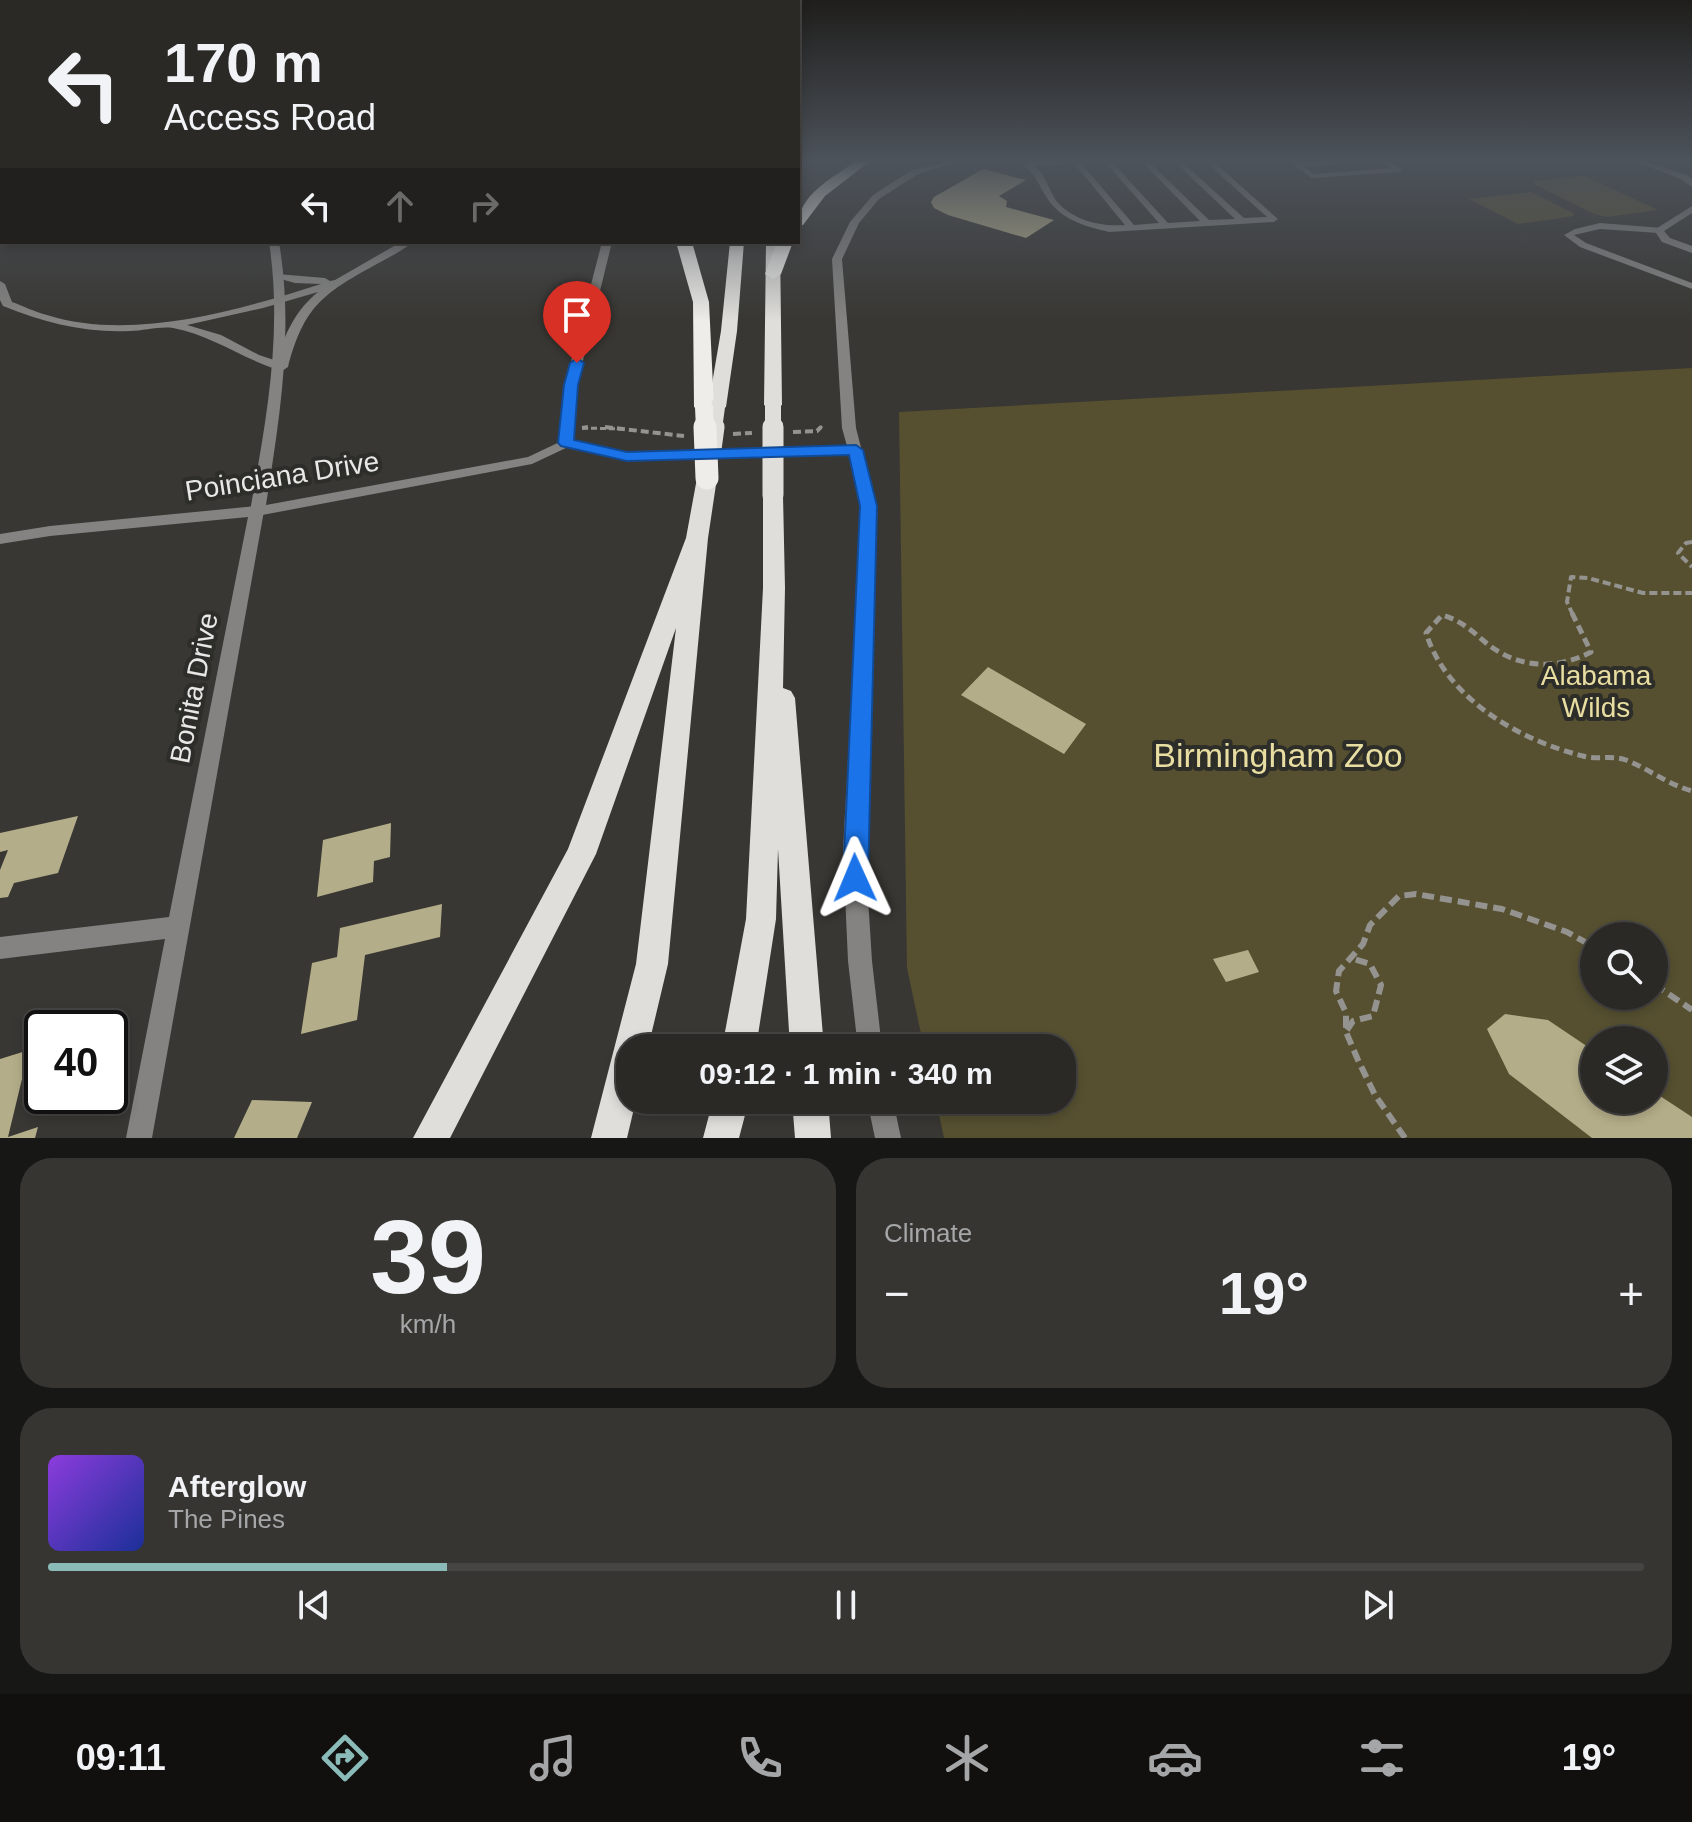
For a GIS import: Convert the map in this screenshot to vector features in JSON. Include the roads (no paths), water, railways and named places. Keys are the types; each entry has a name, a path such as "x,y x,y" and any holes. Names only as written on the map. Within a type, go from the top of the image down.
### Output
{"highway":[{"path":"685,244 701,302 711,407"},
{"path":"635,1034 652,964 705,487 711,407 729,331 737,244"},
{"path":"741,1034 761,919 774,588 773,244"},
{"path":"773,274 784,244"},
{"path":"431,1138 581,854 697,538"},
{"path":"774,588 806,1034"},
{"path":"609,1138 616,1110"},
{"path":"721,1138 727,1114"},
{"path":"811,1114 813,1138"}],"street":[{"path":"861,215 837,259 849,428 869,506 854,850 860,961 868,1034"},
{"path":"1682,215 1659,230 1666,240 1692,250"},
{"path":"274,244 281,276 282,367"},
{"path":"0,284 7,304 32,317 56,323 101,327 169,324 231,315 339,282 405,244"},
{"path":"606,244 571,385 567,436 627,456 856,450"},
{"path":"281,276 295,280 339,282"},
{"path":"282,367 297,323 339,282"},
{"path":"169,324 217,337 255,358 282,367"},
{"name":"Bonita Drive","path":"139,1138 282,367"},
{"name":"Poinciana Drive","path":"0,539 50,531 257,511 532,460 567,436"},
{"path":"0,948 176,927"},
{"path":"883,1114 888,1138"}],"lane":[{"path":"1069,215 1085,224 1109,229 1274,219 1270,215"},
{"path":"1121,215 1132,228"},
{"path":"1156,215 1166,226"},
{"path":"1199,215 1207,223"},
{"path":"1236,215 1242,221"},
{"path":"1659,230 1614,226 1575,231 1568,235 1583,245 1692,286"}],"park label":[{"name":"Alabama Wilds","path":"1596,691"},
{"name":"Birmingham Zoo","path":"1278,755"}]}
